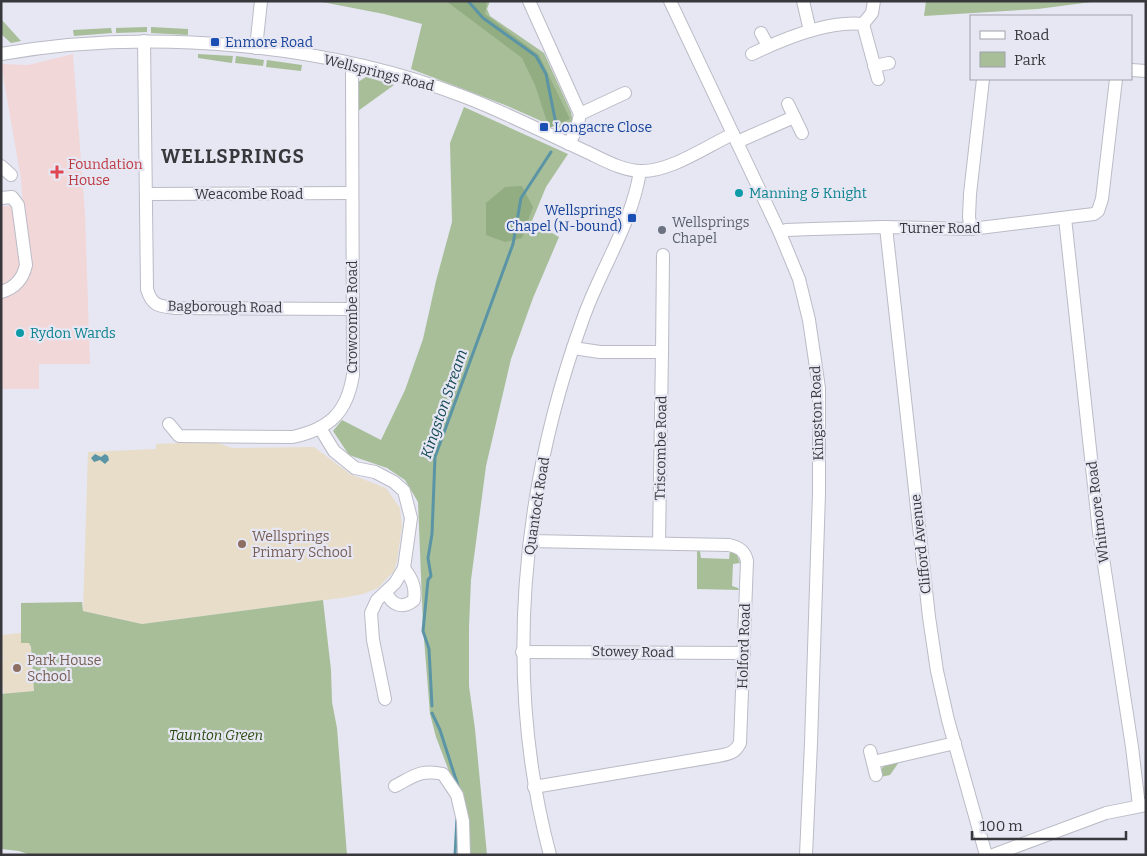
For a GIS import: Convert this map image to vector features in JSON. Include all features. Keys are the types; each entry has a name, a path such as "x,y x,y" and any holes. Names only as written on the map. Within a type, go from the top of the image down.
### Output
{"street":[{"path":"256,48 261,1"},
{"path":"529,1 580,114 577,128 569,144"},
{"name":"Kingston Road","path":"670,1 780,233 799,279 806,306 819,388 812,733 806,855"},
{"path":"803,1 810,31"},
{"path":"863,24 872,13 874,1"},
{"path":"752,54 781,40 810,31 850,22 863,24"},
{"path":"863,24 876,73 889,63"},
{"path":"528,31 541,26"},
{"path":"761,33 768,46"},
{"name":"Wellsprings Road","path":"1,54 94,42 144,41 256,48 352,64 418,81 463,96 622,167 640,171 663,168 708,148 794,116"},
{"name":"Bagborough Road","path":"144,41 147,289 152,302 159,306 352,309"},
{"name":"Crowcombe Road","path":"169,424 179,436 293,437 308,434 320,428 340,413 348,398 353,375 352,64"},
{"path":"1132,70 1146,71"},
{"path":"972,229 969,217 970,194 983,80"},
{"name":"Turner Road","path":"780,233 786,230 972,229 1094,214 1101,205 1116,80"},
{"path":"580,114 625,93"},
{"path":"788,104 802,133"},
{"name":"Quantock Road","path":"550,855 534,787 526,726 522,652 530,542 546,444 564,377 583,318 627,218 636,192 640,171"},
{"name":"Weacombe Road","path":"147,194 352,193"},
{"path":"1,198 12,197 18,205 26,265 24,274 14,287 1,292"},
{"name":"Whitmore Road","path":"1065,218 1099,532 1142,805"},
{"name":"Clifford Avenue","path":"886,228 929,616 937,670 986,855"},
{"name":"Triscombe Road","path":"660,544 663,255"},
{"path":"574,348 600,352 662,352"},
{"path":"320,428 334,451 355,468 374,472 394,482 404,491 411,518 404,568 395,583 377,600 371,613 373,640 385,699"},
{"name":"Holford Road","path":"530,542 729,545 740,548 747,561 740,743 736,750 730,754 534,787"},
{"path":"386,592 396,605 408,605 414,600 413,582 404,568"},
{"name":"Stowey Road","path":"522,652 744,653"},
{"path":"873,763 955,743"},
{"path":"395,786 416,775 429,771 443,774 457,795 463,821 464,855"},
{"path":"993,855 1106,813 1142,805"}],"shaded area":[{"path":"73,54 85,213 90,364 39,364 39,389 1,389 1,206 23,206 21,179 1,64 28,65"},
{"name":"Wellsprings Primary School","path":"218,443 232,448 314,447 350,474 386,488 400,508 402,526 394,571 378,588 363,594 142,624 83,611 88,452 156,449 156,444"},
{"name":"Park House School","path":"21,633 21,643 29,643 31,647 34,691 4,694 1,677 1,660 3,660 1,635"}],"green space":[{"path":"317,1 490,1 487,9 490,16 544,53 571,112 573,123 565,130 557,128 505,105 411,69 422,24 384,14"},
{"path":"446,1 487,1 485,14 539,55 570,119 549,128 535,85 522,58"},
{"path":"926,1 1099,1 1038,9 924,16"},
{"path":"1,19 21,41 11,43 1,34"},
{"path":"147,27 147,32 116,33 116,28"},
{"path":"151,27 188,29 188,35 151,33"},
{"path":"111,28 112,33 74,36 73,30"},
{"path":"198,54 233,56 232,63 198,58"},
{"path":"236,56 264,60 263,66 235,63"},
{"path":"267,60 302,65 301,71 266,67"},
{"path":"366,77 394,85 358,111 358,82"},
{"path":"464,107 568,154 546,187 532,221 559,237 533,298 511,359 486,466 471,580 469,686 487,855 467,855 466,816 436,737 430,714 423,626 418,502 405,480 387,468 349,455 333,431 342,420 381,440 405,390 423,339 452,222 450,143"},
{"path":"522,186 533,207 522,238 505,242 486,235 486,203 505,187"},
{"path":"697,551 700,551 701,558 729,559 730,551 737,555 740,563 733,564 732,586 739,590 697,589"},
{"name":"Taunton Green","path":"323,600 331,670 332,702 337,728 347,855 31,855 19,851 1,849 1,694 34,691 31,647 29,643 21,643 21,603 82,602 83,611 142,624"},
{"path":"899,762 890,775 880,777 883,767"}],"water":[{"path":"95,454 101,457 105,454 109,460 105,464 100,460 94,462 91,458"}],"waterway":[{"name":"Kingston Stream","path":"468,1 483,18 536,56 546,74 556,124"},
{"name":"Kingston Stream","path":"432,706 429,649 423,631 428,580 431,576 428,558 432,534 435,457 513,244 521,198 551,152"},
{"name":"Kingston Stream","path":"432,713 440,730 458,786"},
{"name":"Kingston Stream","path":"455,855 457,818"}],"place":[{"name":"Enmore Road","path":"215,42"},
{"name":"Longacre Close","path":"544,127"},
{"name":"Foundation House","path":"57,172"},
{"name":"Manning & Knight","path":"739,193"},
{"name":"Wellsprings Chapel (N-bound)","path":"632,218"},
{"name":"Wellsprings Chapel","path":"662,230"},
{"name":"Rydon Wards","path":"20,333"},
{"name":"Wellsprings Primary School","path":"242,544"},
{"name":"Park House School","path":"17,668"}],"district":[{"name":"WELLSPRINGS","path":"233,156"}]}
